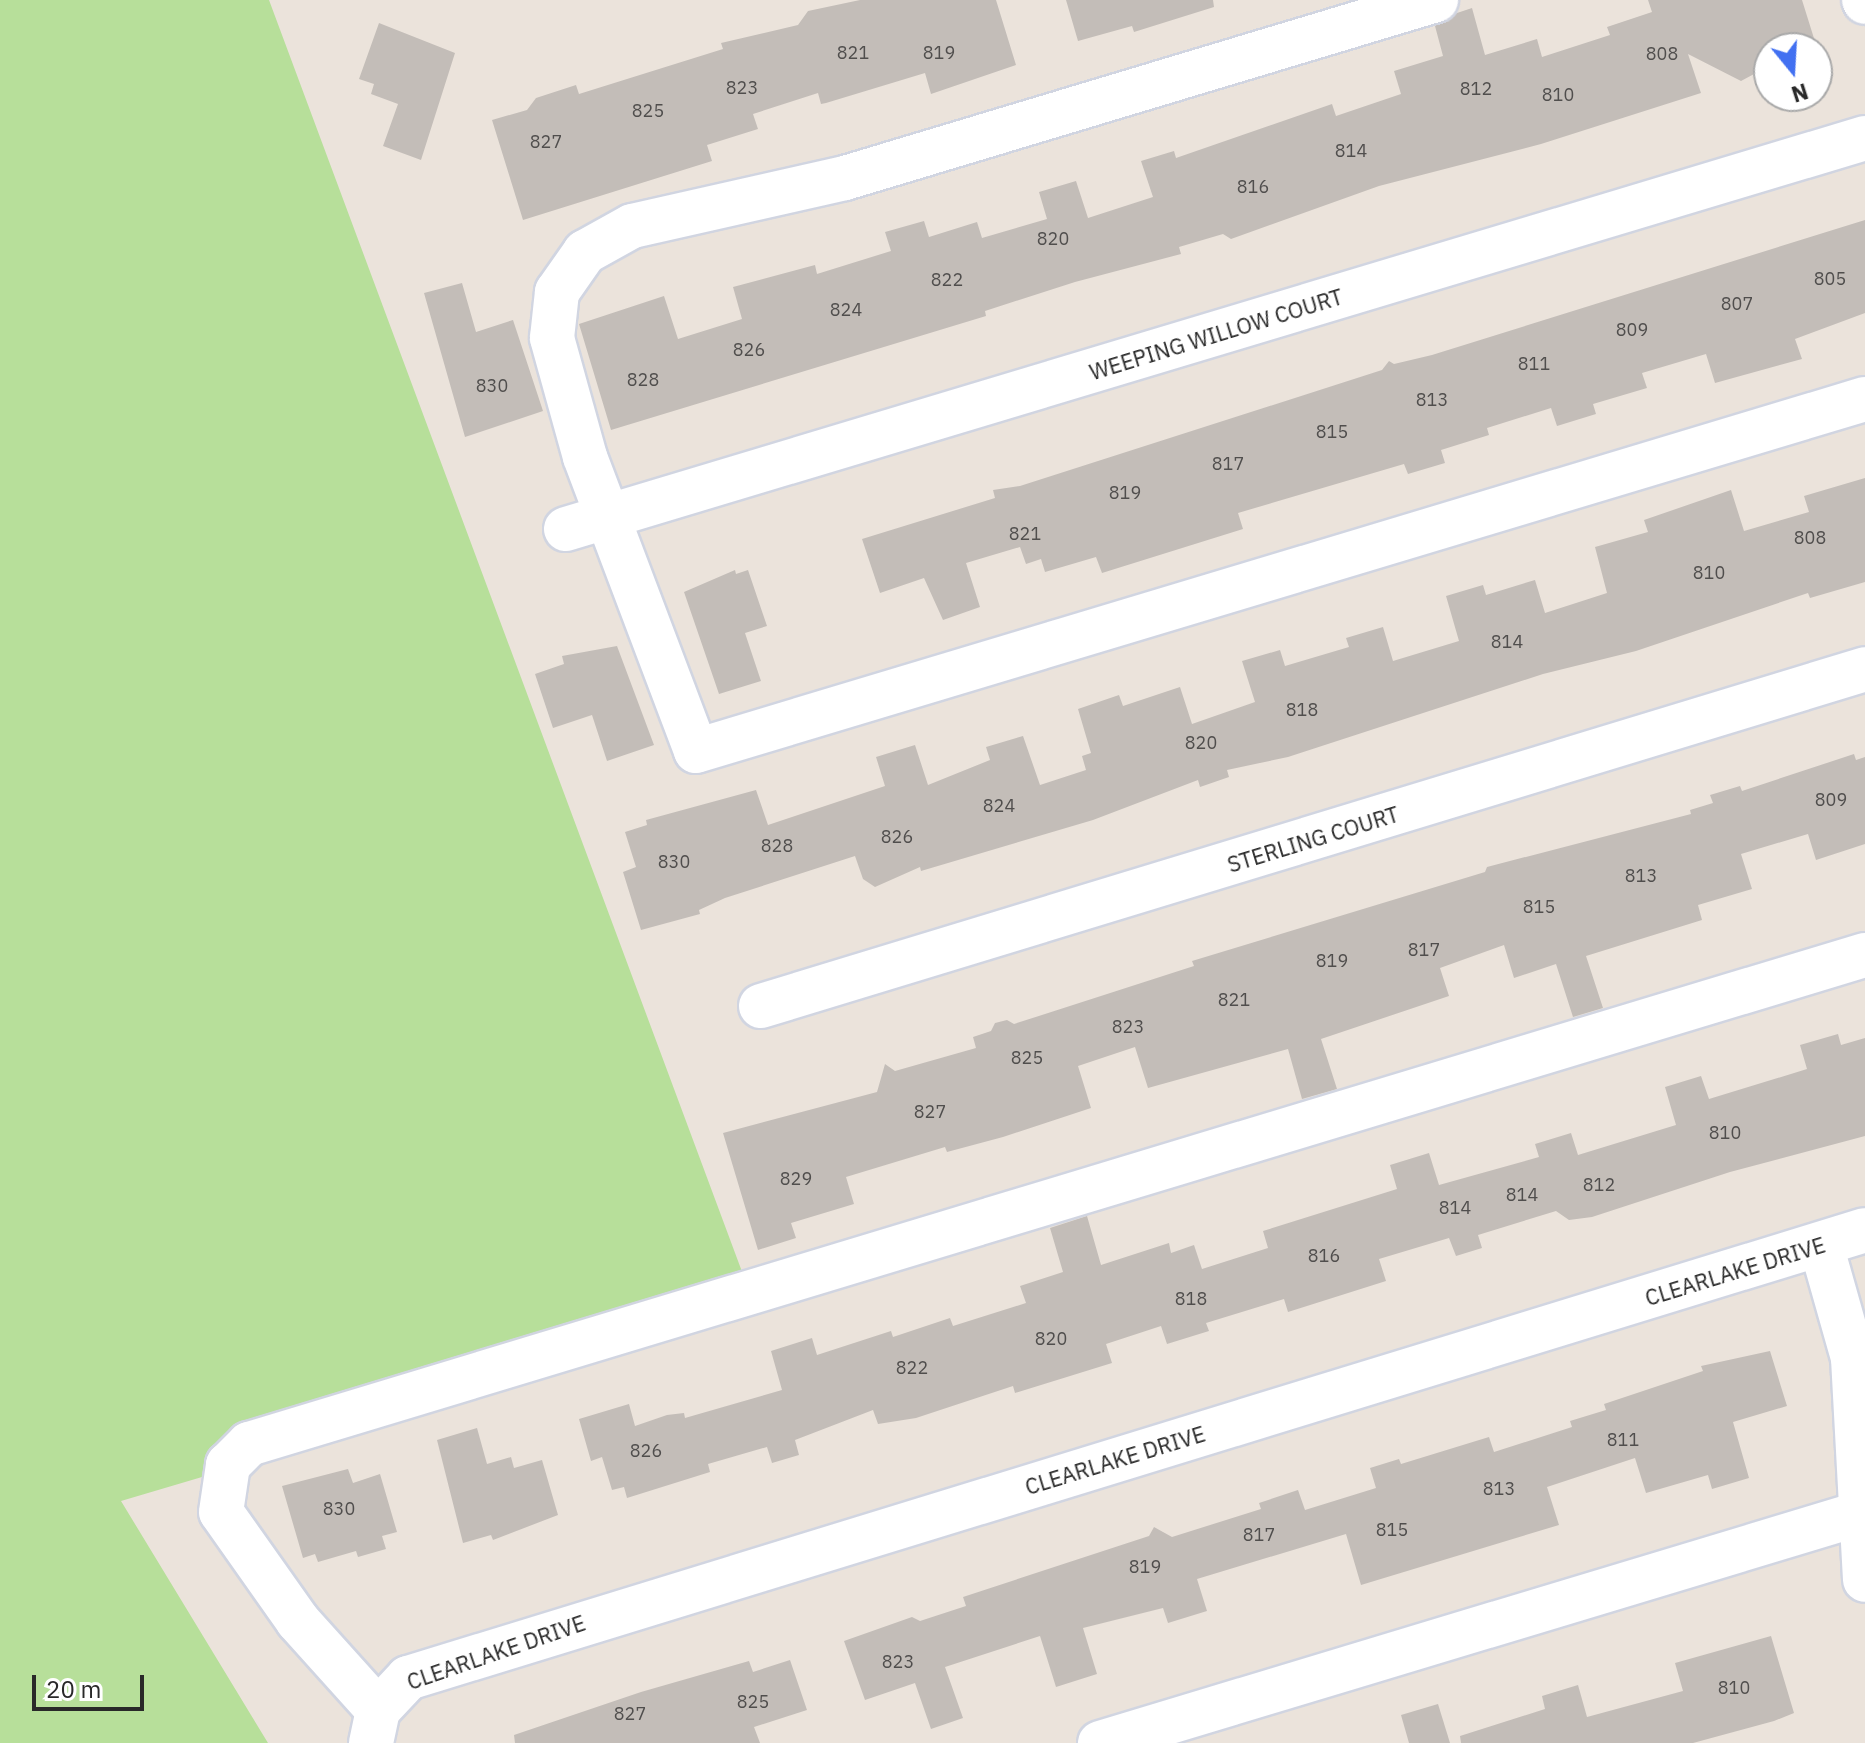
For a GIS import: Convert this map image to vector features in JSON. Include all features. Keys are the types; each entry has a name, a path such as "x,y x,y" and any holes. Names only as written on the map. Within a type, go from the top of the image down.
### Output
{"street":[{"path":"1436,0 845,178 632,226 585,252 557,292 552,338 585,457 696,751 1865,399"},
{"name":"WEEPING WILLOW COURT","path":"566,529 1865,138"},
{"name":"STERLING COURT","path":"761,1006 1865,669"},
{"path":"374,1727 221,1512 228,1465 249,1444 1865,955"},
{"name":"CLEARLAKE DRIVE","path":"374,1727 408,1678 1865,1230"},
{"path":"1821,1245 1853,1358 1865,1580"},
{"path":"1100,1743 1862,1513"}],"green space":[{"path":"0,0 269,0 757,1312 121,1501 268,1743 0,1743"}],"building":[{"path":"860,0 996,0 1016,65 931,94 925,73 821,104 818,93 753,114 758,129 707,145 712,161 523,220 492,120 527,110 536,98 576,85 579,94 723,49 721,43 798,25 808,11"},
{"path":"1066,0 1213,0 1214,7 1134,32 1132,26 1078,41"},
{"path":"1648,0 1802,0 1812,32 1753,32 1753,75 1741,81 1688,54 1701,93 1541,144 1379,186 1231,239 1223,234 1179,247 1181,254 1075,282 985,311 986,316 611,430 579,324 664,296 678,339 742,319 733,287 815,265 817,274 891,251 885,232 924,221 929,237 977,222 982,238 1047,219 1039,192 1076,181 1088,218 1153,197 1141,161 1174,151 1176,158 1332,104 1336,116 1401,94 1394,71 1443,56 1435,26 1472,8 1485,55 1537,39 1542,57 1610,35 1607,27 1652,12"},
{"path":"379,23 455,53 421,160 383,146 398,104 371,94 374,84 359,79"},
{"path":"1865,220 1865,313 1795,339 1802,359 1715,383 1706,354 1642,373 1647,388 1593,404 1596,414 1557,426 1551,408 1487,428 1489,435 1441,450 1445,463 1408,474 1404,464 1238,513 1243,529 1102,573 1096,557 1045,572 1041,559 1026,564 1020,547 966,563 980,607 943,620 924,578 880,593 862,539 995,498 993,490 1020,486 1382,370 1389,361 1394,364 1432,355"},
{"path":"462,283 476,332 513,320 543,411 465,437 424,293"},
{"path":"1865,478 1865,582 1810,598 1808,593 1636,651 1543,674 1288,757 1227,770 1229,777 1200,787 1198,780 1093,820 921,871 920,867 875,887 863,879 855,856 725,898 699,910 700,914 641,930 623,872 636,867 625,832 647,825 646,820 756,790 768,825 885,786 876,757 915,745 928,785 990,760 986,747 1023,736 1040,785 1086,770 1082,756 1091,753 1078,709 1119,695 1123,706 1180,687 1192,724 1255,702 1242,661 1280,650 1285,666 1349,647 1346,638 1383,627 1393,661 1459,641 1446,596 1483,585 1486,595 1535,580 1545,613 1607,593 1595,547 1648,532 1644,520 1731,490 1744,531 1809,512 1804,496"},
{"path":"735,570 736,574 748,570 767,626 745,633 761,681 719,694 684,592"},
{"path":"617,646 654,745 607,761 592,715 553,728 535,674 564,664 562,656"},
{"path":"1854,754 1856,760 1865,757 1865,844 1816,860 1808,834 1741,854 1752,889 1698,905 1702,920 1586,956 1603,1008 1573,1017 1556,964 1514,978 1504,945 1440,968 1449,996 1321,1039 1337,1089 1302,1099 1288,1049 1148,1088 1135,1047 1078,1066 1091,1108 1003,1137 947,1152 945,1147 846,1177 854,1204 791,1223 796,1238 758,1250 723,1133 877,1092 885,1064 895,1071 976,1048 973,1037 991,1031 995,1023 1007,1020 1014,1024 1194,966 1192,961 1485,872 1487,867 1691,814 1690,810 1713,803 1710,795 1740,786 1742,791"},
{"path":"1838,1034 1841,1045 1865,1038 1865,1136 1730,1172 1592,1217 1569,1220 1556,1211 1478,1235 1482,1248 1456,1256 1449,1238 1379,1259 1386,1281 1288,1312 1284,1299 1206,1323 1209,1331 1167,1344 1161,1326 1106,1344 1112,1363 1015,1393 1013,1386 916,1418 878,1424 873,1410 795,1440 799,1455 772,1463 767,1447 708,1464 710,1472 627,1498 624,1487 612,1490 602,1457 591,1461 579,1419 629,1404 635,1426 667,1415 684,1413 685,1418 782,1390 771,1351 812,1338 817,1355 891,1331 893,1337 950,1318 953,1326 1026,1303 1020,1286 1063,1272 1050,1228 1087,1216 1101,1265 1169,1243 1171,1253 1194,1245 1202,1269 1268,1248 1263,1231 1397,1189 1390,1165 1429,1153 1439,1185 1539,1157 1535,1144 1571,1133 1578,1155 1676,1125 1665,1087 1701,1076 1709,1099 1807,1069 1800,1045"},
{"path":"1770,1351 1787,1406 1733,1422 1749,1478 1712,1489 1708,1475 1646,1493 1635,1458 1547,1487 1559,1525 1361,1585 1346,1534 1197,1579 1207,1611 1168,1623 1163,1608 1083,1628 1097,1674 1056,1687 1040,1636 945,1667 963,1718 931,1729 915,1683 865,1700 844,1641 912,1617 920,1621 966,1606 963,1597 1149,1536 1154,1527 1172,1537 1261,1509 1259,1503 1298,1490 1305,1510 1376,1488 1370,1468 1399,1459 1401,1464 1489,1437 1494,1452 1572,1427 1570,1421 1606,1410 1604,1404 1703,1371 1701,1366"},
{"path":"477,1428 487,1464 511,1457 514,1468 542,1460 558,1515 493,1540 491,1535 463,1543 437,1440"},
{"path":"348,1469 353,1483 380,1474 397,1532 382,1536 386,1549 358,1557 356,1551 318,1562 315,1554 303,1558 282,1486"},
{"path":"1771,1636 1794,1713 1774,1721 1693,1743 1461,1743 1460,1736 1545,1709 1542,1696 1578,1685 1587,1717 1683,1691 1675,1663"},
{"path":"790,1660 807,1710 754,1727 760,1743 515,1743 514,1735 641,1692 749,1661 753,1672"},
{"path":"1438,1704 1450,1743 1409,1743 1401,1715"}]}
